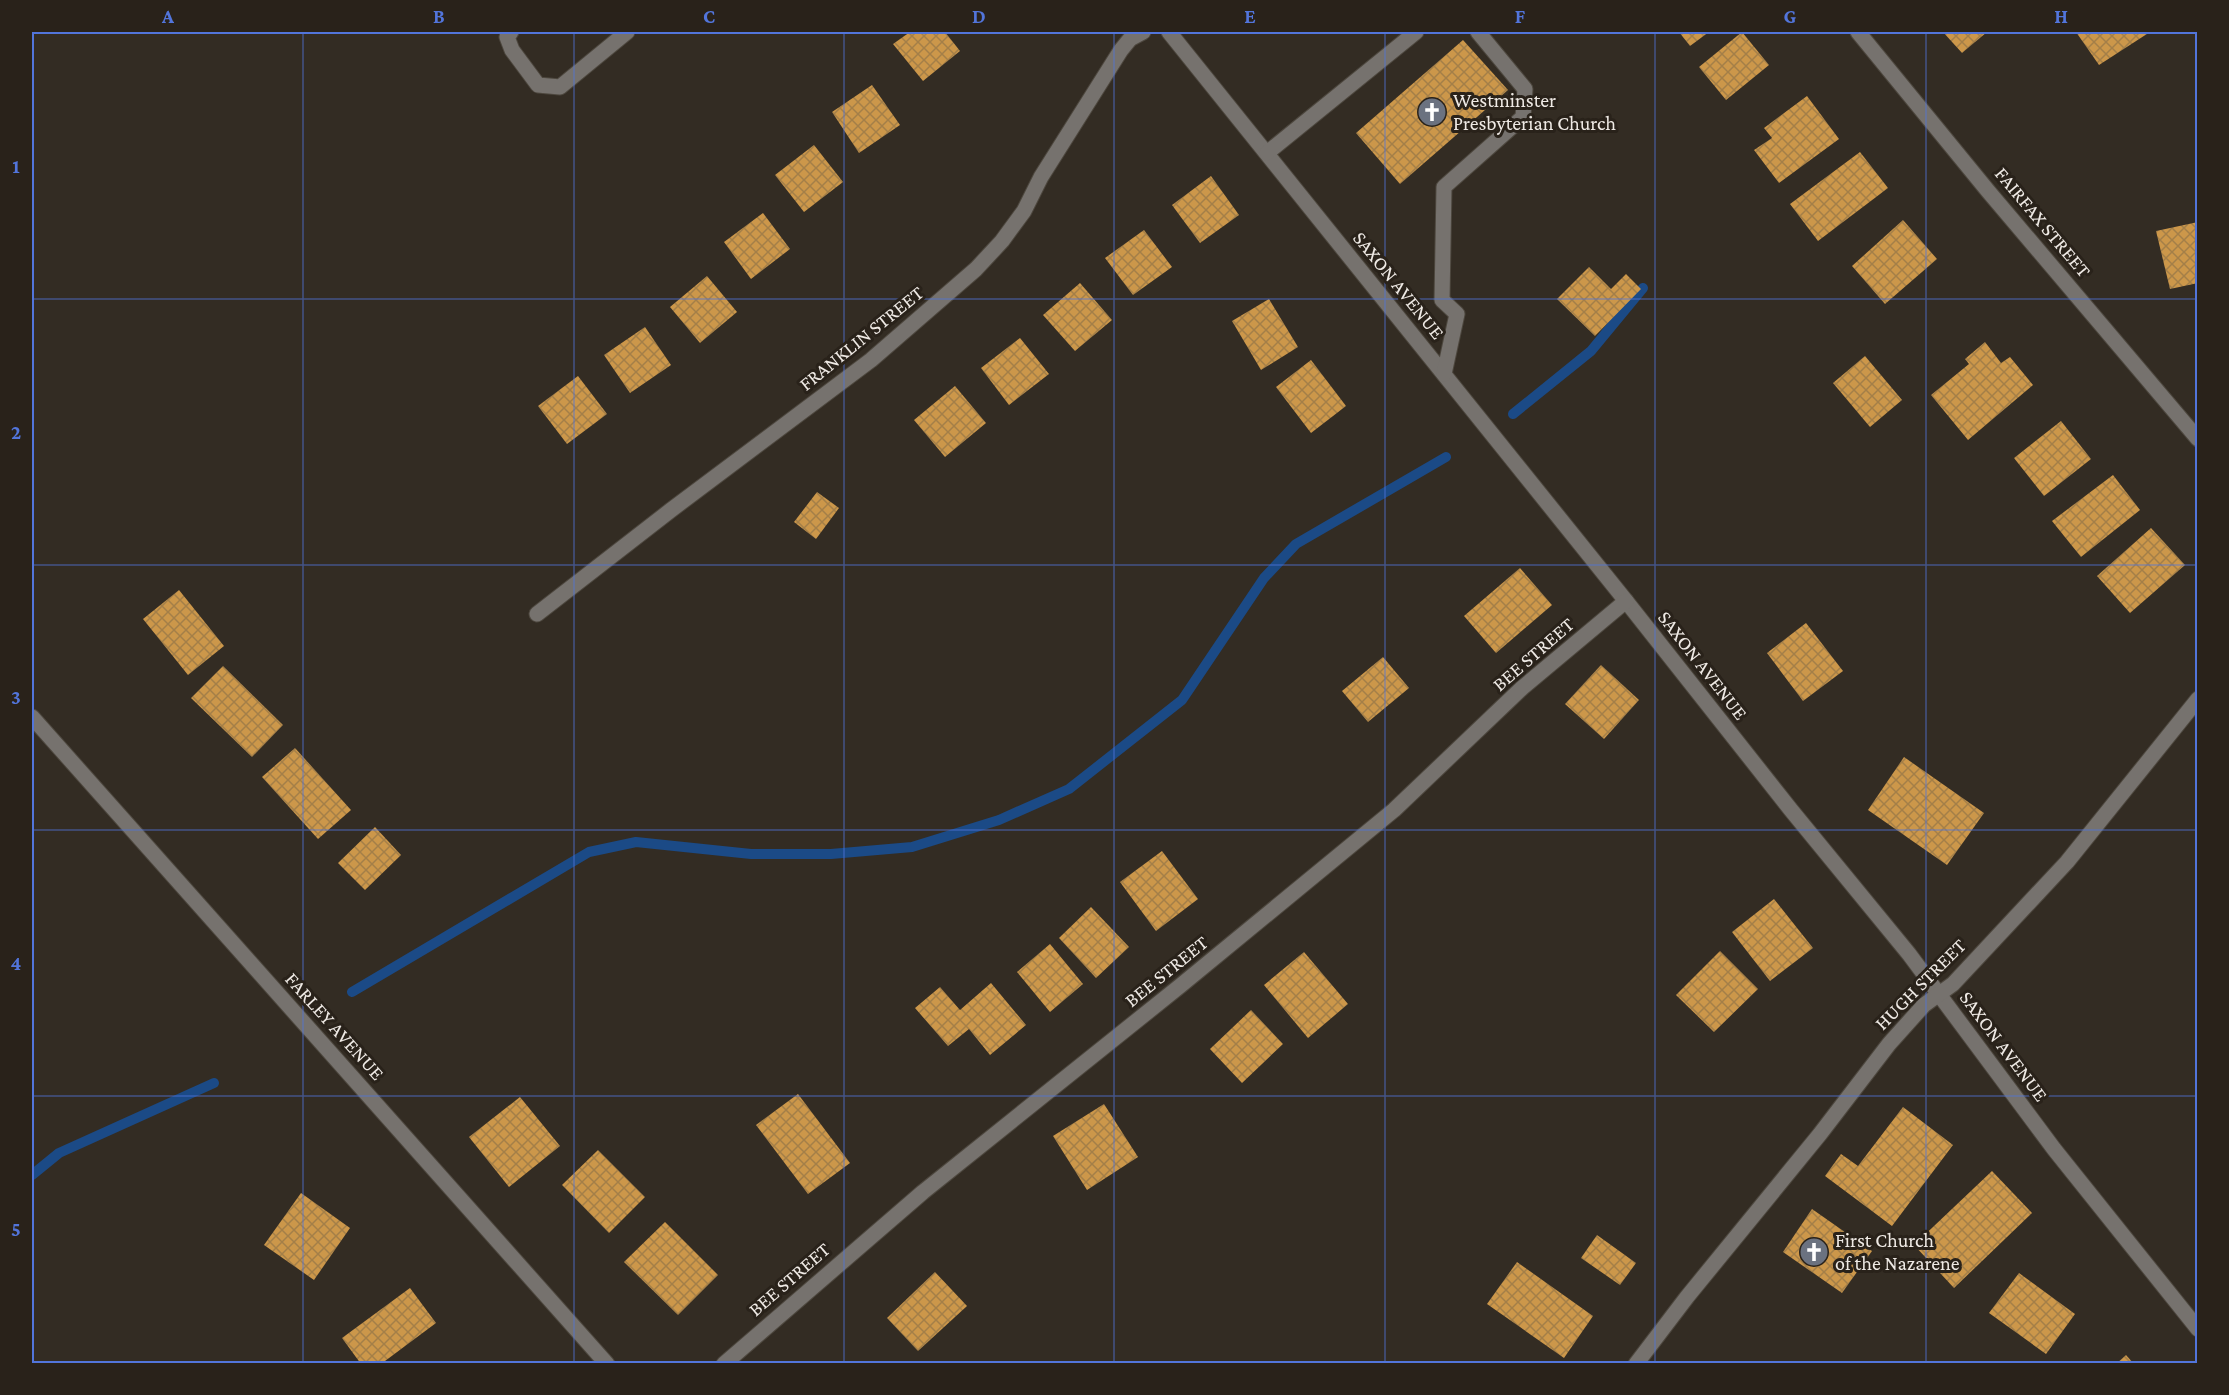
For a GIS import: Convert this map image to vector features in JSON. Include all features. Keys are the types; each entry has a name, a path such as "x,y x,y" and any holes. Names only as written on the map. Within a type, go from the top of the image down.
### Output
{"street":[{"path":"511,32 507,37 512,50 538,85 560,87 627,32"},
{"name":"FRANKLIN STREET","path":"537,614 871,360 976,269 1002,241 1023,210 1041,177 1121,50 1130,39 1143,32"},
{"name":"SAXON AVENUE","path":"1169,32 1791,810 1909,954 2054,1149 2198,1329"},
{"path":"1266,153 1416,32"},
{"path":"1444,374 1457,314 1442,300 1444,188 1522,117 1524,89 1478,32"},
{"name":"FAIRFAX STREET","path":"1858,32 2198,439"},
{"name":"BEE STREET","path":"724,1364 923,1192 1180,986 1394,810 1522,688 1626,601"},
{"name":"HUGH STREET","path":"1636,1364 1889,1044 1924,1005 1953,984 2067,862 2198,699"},
{"name":"FARLEY AVENUE","path":"32,717 607,1364"}],"building":[{"path":"910,32 945,32 960,51 923,81 893,44"},
{"path":"1679,32 1709,32 1690,46"},
{"path":"1742,32 1769,65 1726,100 1699,67"},
{"path":"1943,32 1987,32 1962,53"},
{"path":"2076,32 2150,32 2099,65"},
{"name":"Westminster Presbyterian Church","path":"1463,40 1508,90 1400,184 1356,133"},
{"path":"872,85 900,125 859,153 832,112"},
{"path":"1807,96 1839,139 1779,183 1754,150 1772,138 1764,128"},
{"path":"814,145 843,182 804,212 775,175"},
{"path":"1860,152 1888,188 1818,241 1790,204"},
{"path":"1211,176 1239,215 1200,243 1172,205"},
{"path":"763,213 790,249 751,279 724,242"},
{"path":"1903,220 1937,259 1885,304 1852,266"},
{"path":"2198,222 2198,283 2170,289 2156,231"},
{"path":"1144,230 1172,267 1133,295 1105,258"},
{"path":"1589,267 1611,289 1626,274 1641,289 1595,336 1557,299"},
{"path":"707,276 737,312 700,343 670,307"},
{"path":"1080,283 1112,320 1075,351 1043,315"},
{"path":"1269,299 1298,347 1261,370 1232,321"},
{"path":"645,327 671,365 630,393 604,355"},
{"path":"1020,338 1049,374 1009,405 981,368"},
{"path":"1985,342 2001,363 2010,357 2033,385 1968,440 1931,395 1969,364 1965,359"},
{"path":"1865,356 1902,400 1870,427 1833,383"},
{"path":"1311,360 1346,406 1311,433 1276,387"},
{"path":"578,376 607,414 567,444 538,406"},
{"path":"955,386 986,423 945,457 914,420"},
{"path":"2061,421 2091,459 2044,496 2014,458"},
{"path":"2113,475 2140,510 2081,557 2052,521"},
{"path":"817,492 839,508 816,539 794,522"},
{"path":"2151,528 2185,565 2130,613 2097,576"},
{"path":"1520,568 1552,605 1496,653 1464,616"},
{"path":"179,590 224,646 188,675 143,619"},
{"path":"1806,623 1843,671 1803,701 1767,653"},
{"path":"1383,657 1409,688 1368,722 1342,691"},
{"path":"1601,665 1639,700 1604,739 1565,704"},
{"path":"223,666 283,725 252,757 191,698"},
{"path":"295,748 351,810 318,839 262,777"},
{"path":"1904,757 1984,813 1947,865 1868,810"},
{"path":"375,827 401,855 365,890 338,863"},
{"path":"1162,851 1198,899 1156,931 1120,882"},
{"path":"1774,899 1813,948 1770,981 1732,932"},
{"path":"1091,907 1129,947 1096,978 1059,938"},
{"path":"1050,944 1083,984 1050,1012 1017,972"},
{"path":"1720,951 1758,989 1714,1032 1676,995"},
{"path":"1304,952 1348,1004 1308,1038 1264,985"},
{"path":"991,983 1026,1025 990,1055 969,1029 948,1046 915,1008 940,987 960,1010"},
{"path":"1251,1010 1283,1044 1242,1083 1210,1049"},
{"path":"798,1094 850,1163 808,1194 756,1125"},
{"path":"520,1097 560,1146 509,1187 469,1137"},
{"path":"1104,1104 1138,1157 1087,1190 1053,1136"},
{"path":"1903,1107 1953,1145 1892,1226 1825,1176 1841,1154 1858,1166"},
{"path":"598,1150 645,1197 609,1233 562,1185"},
{"path":"1992,1171 2032,1213 1954,1288 1914,1245"},
{"path":"301,1193 350,1228 314,1280 264,1245"},
{"path":"1812,1209 1872,1251 1842,1293 1783,1252"},
{"path":"665,1222 718,1275 678,1315 624,1262"},
{"path":"1597,1235 1636,1263 1620,1285 1581,1258"},
{"path":"1517,1262 1593,1316 1564,1358 1487,1304"},
{"path":"935,1272 967,1306 918,1351 887,1318"},
{"path":"2019,1273 2075,1314 2046,1354 1989,1313"},
{"path":"410,1288 436,1323 381,1364 361,1364 342,1338"},
{"path":"2126,1355 2134,1364 2116,1364"}],"waterway":[{"path":"1513,414 1591,351 1643,288"},
{"path":"352,992 589,852 636,842 751,854 831,854 912,847 999,820 1069,789 1182,700 1264,578 1296,544 1446,457"},
{"path":"32,1175 59,1153 214,1083"}],"place":[{"name":"Westminster Presbyterian Church","path":"1432,112"},
{"name":"First Church of the Nazarene","path":"1814,1252"}]}
